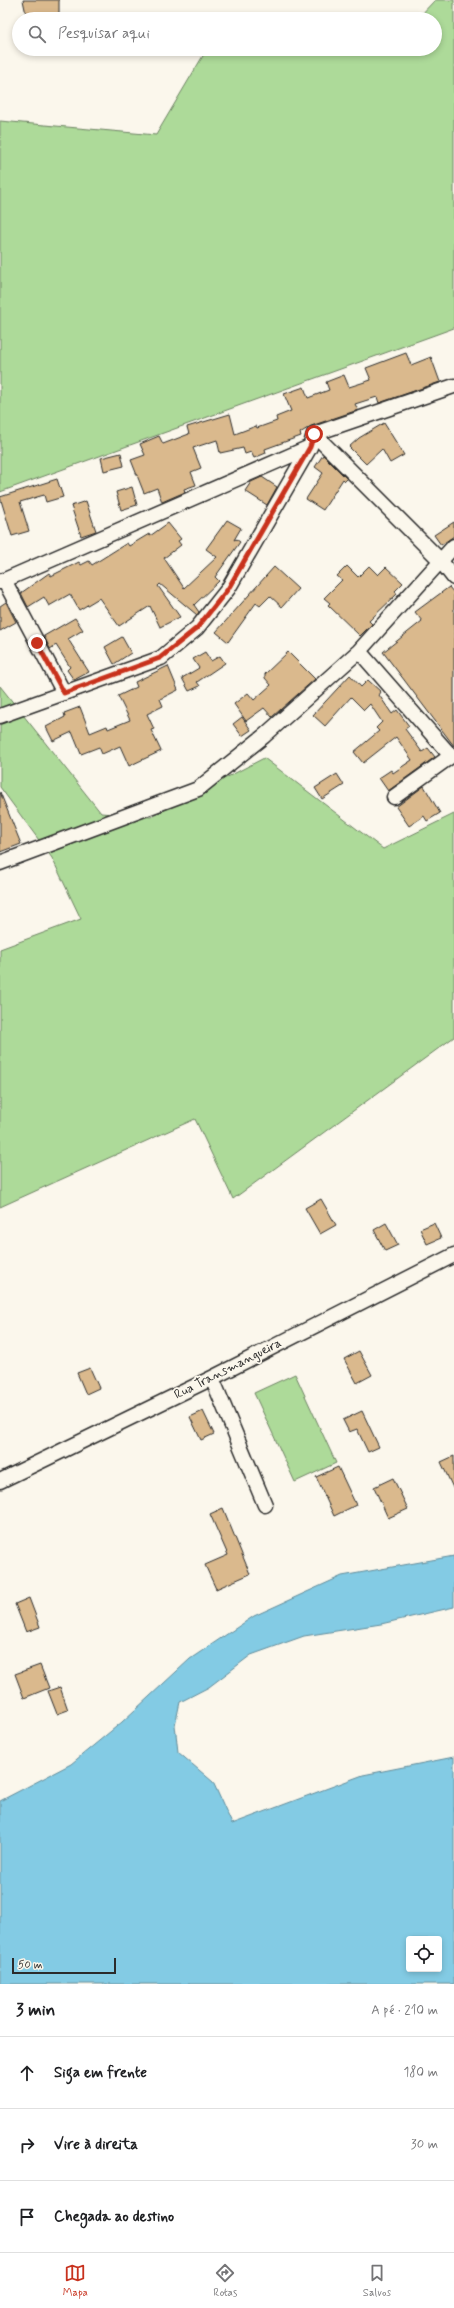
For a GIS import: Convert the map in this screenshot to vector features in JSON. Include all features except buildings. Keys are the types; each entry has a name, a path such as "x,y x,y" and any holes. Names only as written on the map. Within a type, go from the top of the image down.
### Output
{"street":[{"path":"64,693 2,581 312,440 454,386"},
{"path":"312,440 440,560 454,578"},
{"path":"0,716 160,658 197,628 228,589 312,440"},
{"path":"0,863 198,789 264,736 359,651 454,546"},
{"path":"359,651 451,756 394,797"},
{"name":"Rua Transmangueira","path":"0,1481 212,1378 454,1255"},
{"path":"212,1378 265,1505"}],"green space":[{"path":"435,0 454,0 454,328 0,492 0,121 156,135 203,56 442,56 442,12 424,12"},
{"path":"0,686 101,813 151,817 264,758 383,849 454,814 454,1037 233,1199 195,1119 0,1207 0,949 81,919 52,858 0,787"},
{"path":"295,1374 336,1463 295,1482 254,1393"}],"water":[{"path":"454,1556 454,1607 381,1624 304,1636 251,1655 209,1687 180,1702 175,1725 178,1752 213,1782 232,1824 363,1775 454,1757 454,1984 0,1984 0,1801 71,1764 122,1722 190,1659 254,1616 342,1576"}],"route":[{"path":"37,643 64,693 160,658 197,628 228,589 310,447 314,434"}]}
